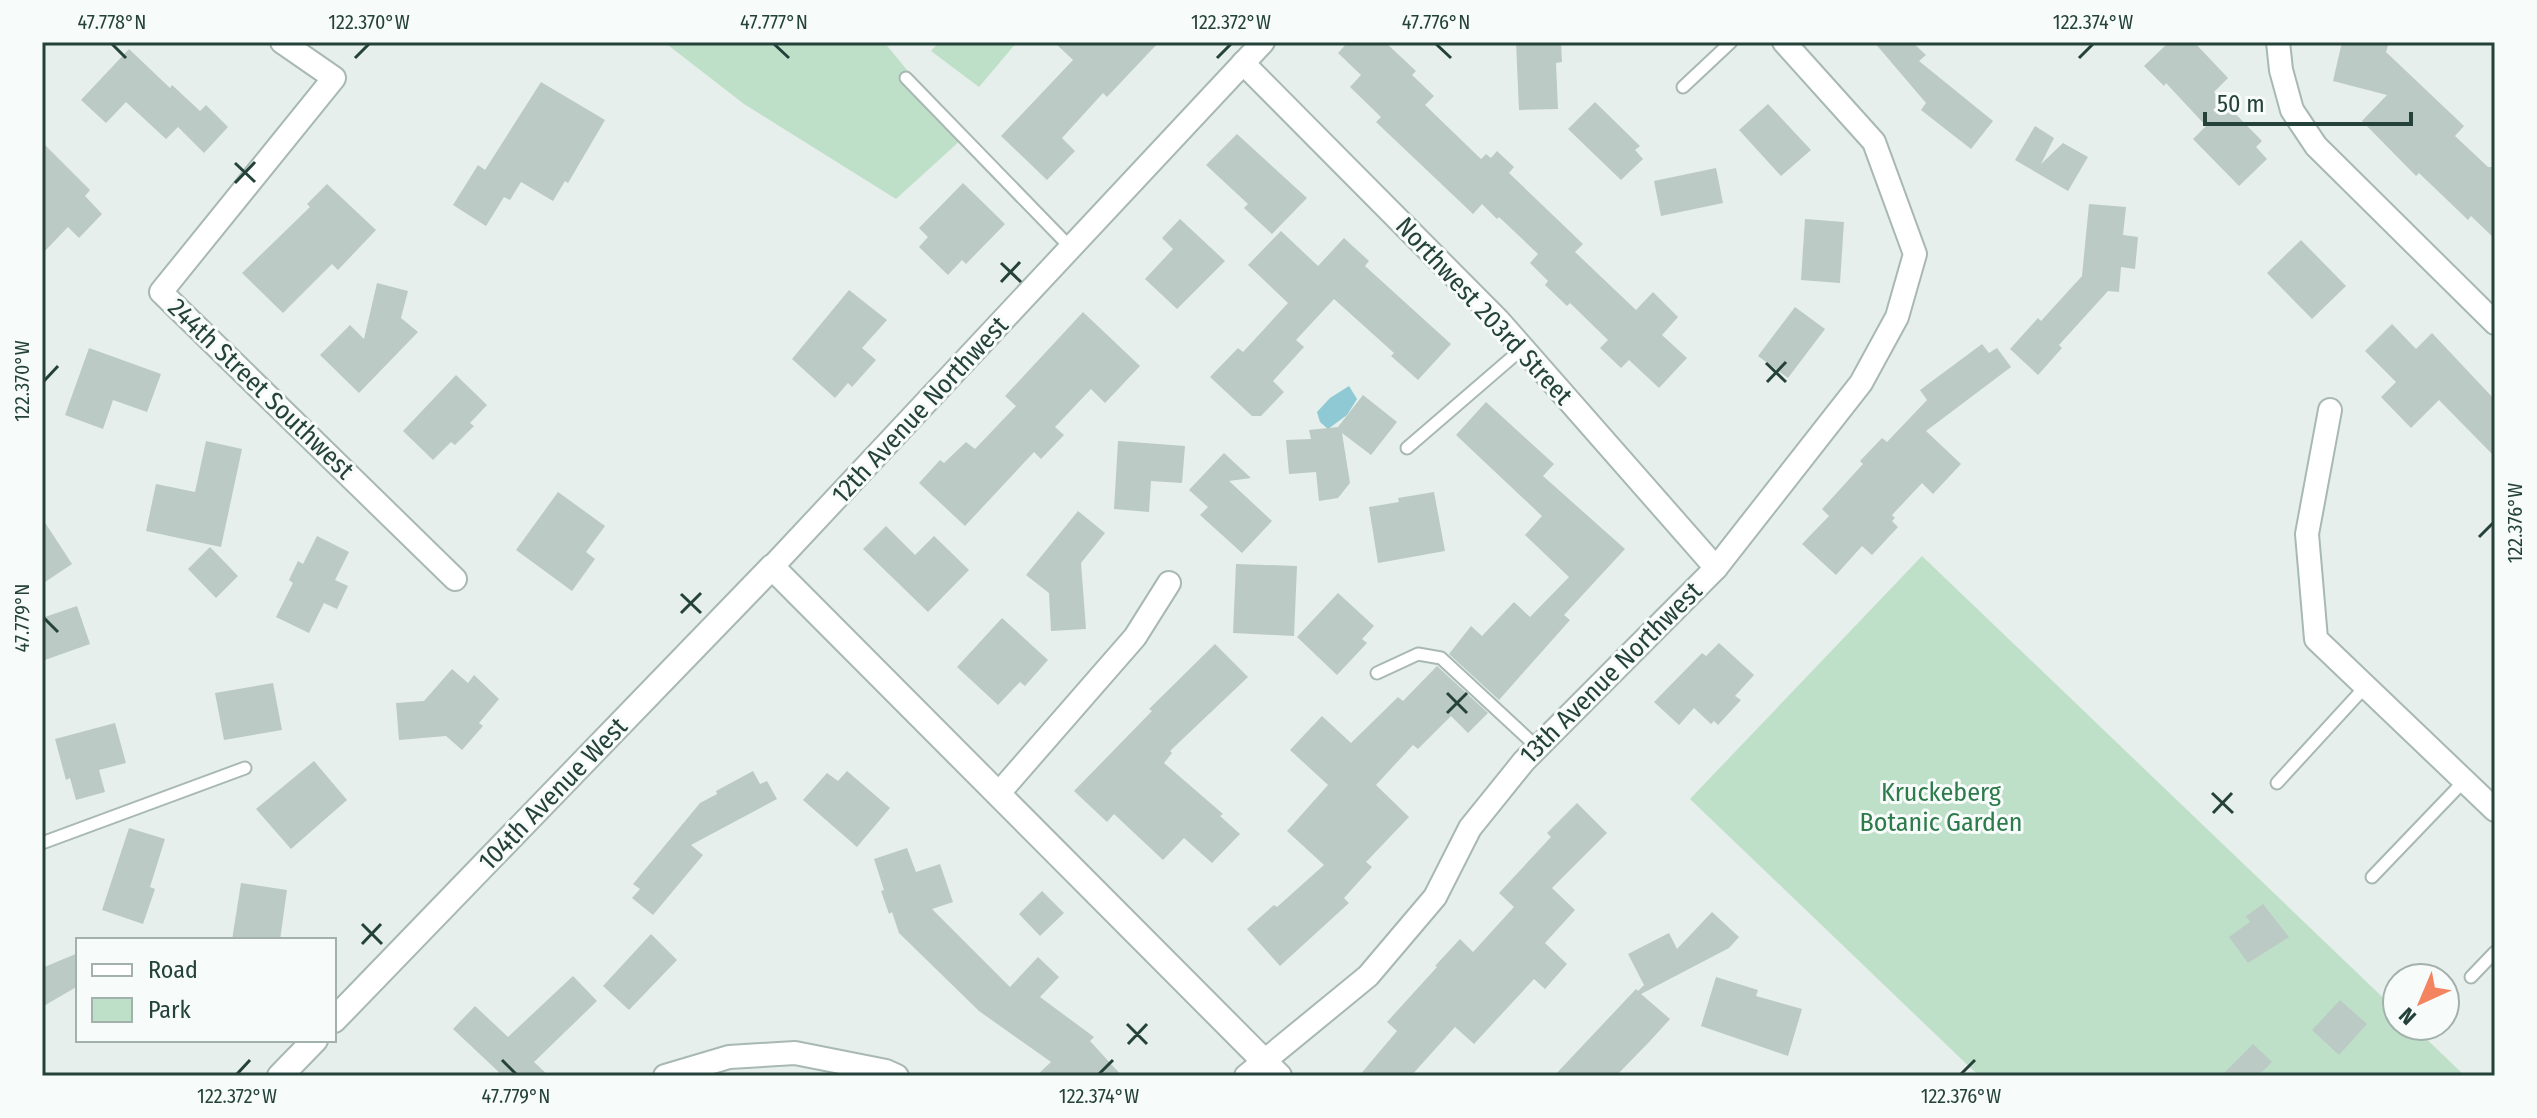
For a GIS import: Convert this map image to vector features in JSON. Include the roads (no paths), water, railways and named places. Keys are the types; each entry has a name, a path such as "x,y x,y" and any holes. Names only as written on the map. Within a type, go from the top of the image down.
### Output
{"street":[{"name":"244th Street Southwest","path":"282,42 334,78 161,292 455,579"},
{"name":"12th Avenue Northwest","path":"772,567 1263,42"},
{"name":"13th Avenue Northwest","path":"1263,1071 1368,976 1435,897 1470,828 1537,747 1716,568 1861,383 1897,317 1915,254 1874,142 1784,42"},
{"path":"2278,42 2281,70 2292,110 2316,146 2495,323"},
{"name":"Northwest 203rd Street","path":"1243,63 1523,348 1716,568"},
{"path":"2330,410 2307,534 2316,639 2495,810"},
{"path":"772,567 999,793 1263,1071"},
{"name":"104th Avenue West","path":"336,1018 772,567"},
{"path":"999,793 1135,637 1169,583"},
{"path":"280,1076 313,1042"},
{"path":"665,1076 729,1057 795,1053 886,1071 897,1076"}],"lane":[{"path":"1683,87 1731,42"},
{"path":"906,78 1072,248"},
{"path":"1407,448 1523,348"},
{"path":"1377,673 1418,654 1441,658 1537,747"},
{"path":"2277,783 2365,687"},
{"path":"42,843 245,768"},
{"path":"2372,877 2465,780"},
{"path":"2471,977 2495,952"}],"water":[{"path":"1349,386 1357,399 1347,415 1328,429 1320,422 1317,412 1330,398"}],"park label":[{"name":"Kruckeberg Botanic Garden","path":"1941,807"}]}
